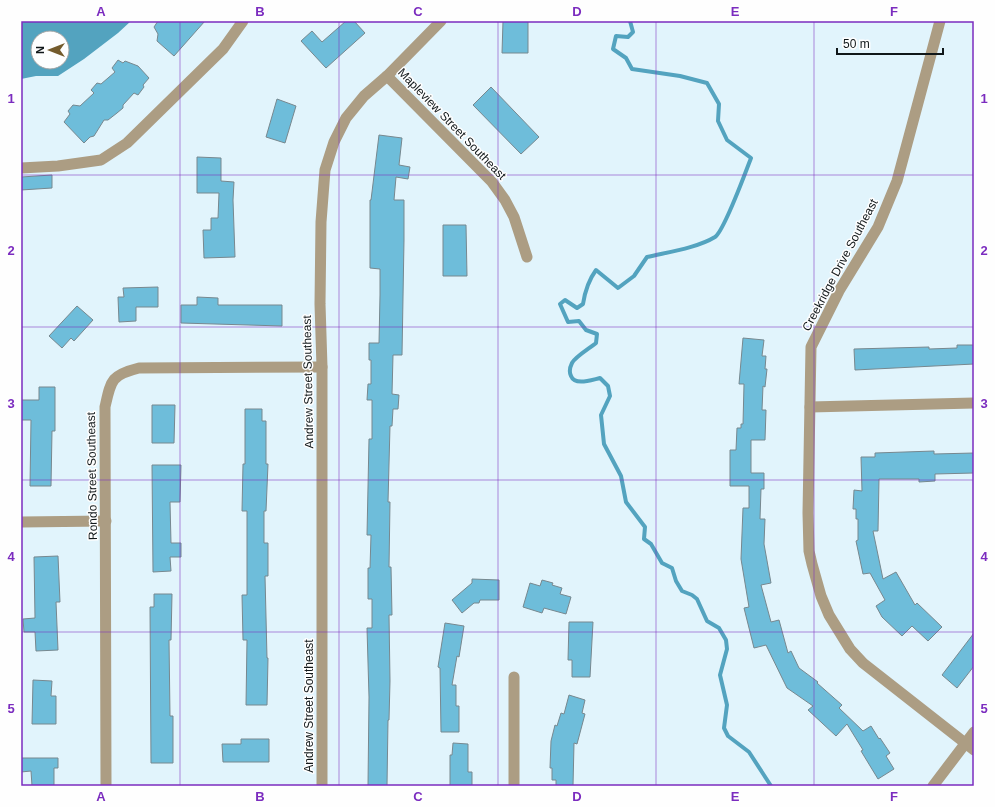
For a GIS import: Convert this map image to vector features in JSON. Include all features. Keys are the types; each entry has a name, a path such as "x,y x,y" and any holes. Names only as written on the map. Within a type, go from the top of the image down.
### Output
{"street":[{"path":"21,168 58,166 101,160 127,143 223,49 243,21"},
{"name":"Andrew Street Southeast","path":"322,786 322,367 320,304 321,222 325,170 334,142 346,118 364,96 387,76 441,21"},
{"name":"Creekridge Drive Southeast","path":"940,21 897,181 888,205 878,227 839,291 811,347 808,513 809,550 819,589 829,615 850,649 862,663 970,746"},
{"name":"Mapleview Street Southeast","path":"387,76 492,182 505,200 514,217 527,257"},
{"name":"Rondo Street Southeast","path":"106,786 105,407 110,385 121,373 139,368 322,367"},
{"path":"810,407 974,403"},
{"path":"21,522 106,521"},
{"path":"514,676 514,786"},
{"path":"933,786 970,746 974,732"}],"water":[{"path":"21,21 131,21 118,33 70,68 70,30 30,30 30,70 67,70 58,76 36,76 21,79"}],"building":[{"path":"158,21 205,21 174,56 157,41 158,34 154,27"},
{"path":"346,21 354,21 365,33 326,68 301,41 312,31 322,42"},
{"path":"503,21 528,21 528,53 502,53"},
{"path":"118,60 123,63 125,61 138,66 149,78 143,85 144,87 138,95 134,93 123,105 123,108 108,120 104,120 94,136 90,137 84,143 64,122 70,114 68,111 73,105 80,106 94,93 91,90 97,83 101,84 115,72 112,68"},
{"path":"491,87 539,137 521,154 473,105"},
{"path":"277,99 296,106 285,143 266,137"},
{"path":"379,135 402,138 399,165 410,167 408,179 396,177 394,200 404,200 404,240 402,355 393,355 392,394 399,395 398,409 393,409 392,426 390,426 388,502 390,502 389,567 391,567 392,615 389,615 390,681 387,786 368,786 369,697 367,628 372,628 372,599 368,599 368,568 370,568 371,535 367,535 369,439 372,439 372,400 367,400 368,384 371,384 369,343 379,343 380,295 380,269 370,268 370,200"},
{"path":"197,157 221,158 221,181 234,182 233,200 235,257 204,258 203,230 211,230 211,218 218,218 219,193 197,193"},
{"path":"52,175 52,188 21,190 21,177"},
{"path":"443,225 466,225 467,276 443,276"},
{"path":"158,287 158,307 136,307 136,321 119,322 118,297 124,297 123,288"},
{"path":"197,297 218,298 218,305 282,305 282,326 181,323 181,305 197,305"},
{"path":"77,306 93,320 74,341 71,338 62,348 49,336"},
{"path":"743,338 764,340 762,356 766,356 765,369 767,369 765,387 763,386 762,410 766,410 765,440 751,440 751,473 764,473 764,489 761,489 760,519 765,519 764,544 771,583 761,585 771,622 779,620 788,653 791,651 799,668 818,682 817,683 842,705 839,708 863,731 871,726 879,739 880,738 890,753 886,756 894,769 878,779 847,724 836,736 808,710 813,706 787,688 766,645 754,648 744,608 749,607 741,559 743,508 749,508 749,486 730,486 730,450 736,450 737,428 741,428 741,424 743,424 744,384 739,384"},
{"path":"957,345 974,345 974,364 855,370 854,349 929,347 929,349 957,348"},
{"path":"39,387 55,387 55,431 52,431 51,486 30,486 31,420 21,420 21,400 39,400"},
{"path":"152,405 175,405 174,443 152,443"},
{"path":"245,409 262,409 262,421 266,421 266,464 268,464 266,511 264,511 264,543 268,543 268,576 265,576 268,658 267,705 246,705 247,640 243,640 242,595 247,595 247,511 242,511 243,464 245,464"},
{"path":"934,451 934,454 974,453 974,473 935,474 935,481 919,482 919,479 879,479 878,531 873,531 883,579 896,572 915,605 917,603 942,627 928,641 912,626 902,636 882,617 876,606 885,600 870,573 863,574 856,541 858,540 858,519 856,519 856,509 853,509 854,490 862,491 861,457 875,457 875,453"},
{"path":"152,465 181,465 180,502 170,502 171,543 181,543 181,557 170,557 171,571 153,572"},
{"path":"58,556 60,602 56,602 58,650 36,651 35,632 24,632 23,619 35,618 34,557"},
{"path":"472,579 499,580 499,600 480,600 479,603 474,603 462,613 452,600 472,583"},
{"path":"542,580 553,583 552,585 562,588 560,594 571,597 566,614 544,608 542,613 523,607 530,583 540,586"},
{"path":"154,594 172,594 171,640 169,640 170,716 173,716 173,763 151,763 150,607 154,607"},
{"path":"569,622 593,622 590,677 572,677 572,660 568,660"},
{"path":"445,623 464,626 459,657 457,656 452,685 456,685 456,706 459,706 459,732 441,732 440,668 438,667"},
{"path":"974,633 974,666 957,688 942,675"},
{"path":"33,680 52,681 51,696 56,696 56,724 32,724"},
{"path":"569,695 585,700 582,713 585,714 577,744 574,743 573,786 556,786 556,780 552,780 552,768 550,768 551,741 555,725 557,726 561,713 564,714"},
{"path":"241,739 269,739 269,762 223,762 222,744 241,744"},
{"path":"453,743 468,744 468,772 472,772 472,786 450,786 450,755 452,755"},
{"path":"21,758 58,758 58,768 54,768 54,786 32,786 31,771 21,772"}],"waterway":[{"path":"630,21 633,32 628,37 616,36 613,49 626,58 632,69 680,76 707,83 719,104 718,121 727,140 751,158 724,224 715,237 691,247 647,257 634,276 618,288 596,270 587,286 583,304 577,308 565,300 560,304 568,322 579,321 586,330 597,334 596,343 579,355 572,363 570,373 576,381 584,382 600,378 608,386 610,396 601,415 604,444 621,476 626,502 645,527 644,539 651,544 662,563 672,568 676,581 682,591 697,599 707,621 719,628 726,640 727,649 720,675 727,705 724,728 728,736 749,752 771,786"}]}
